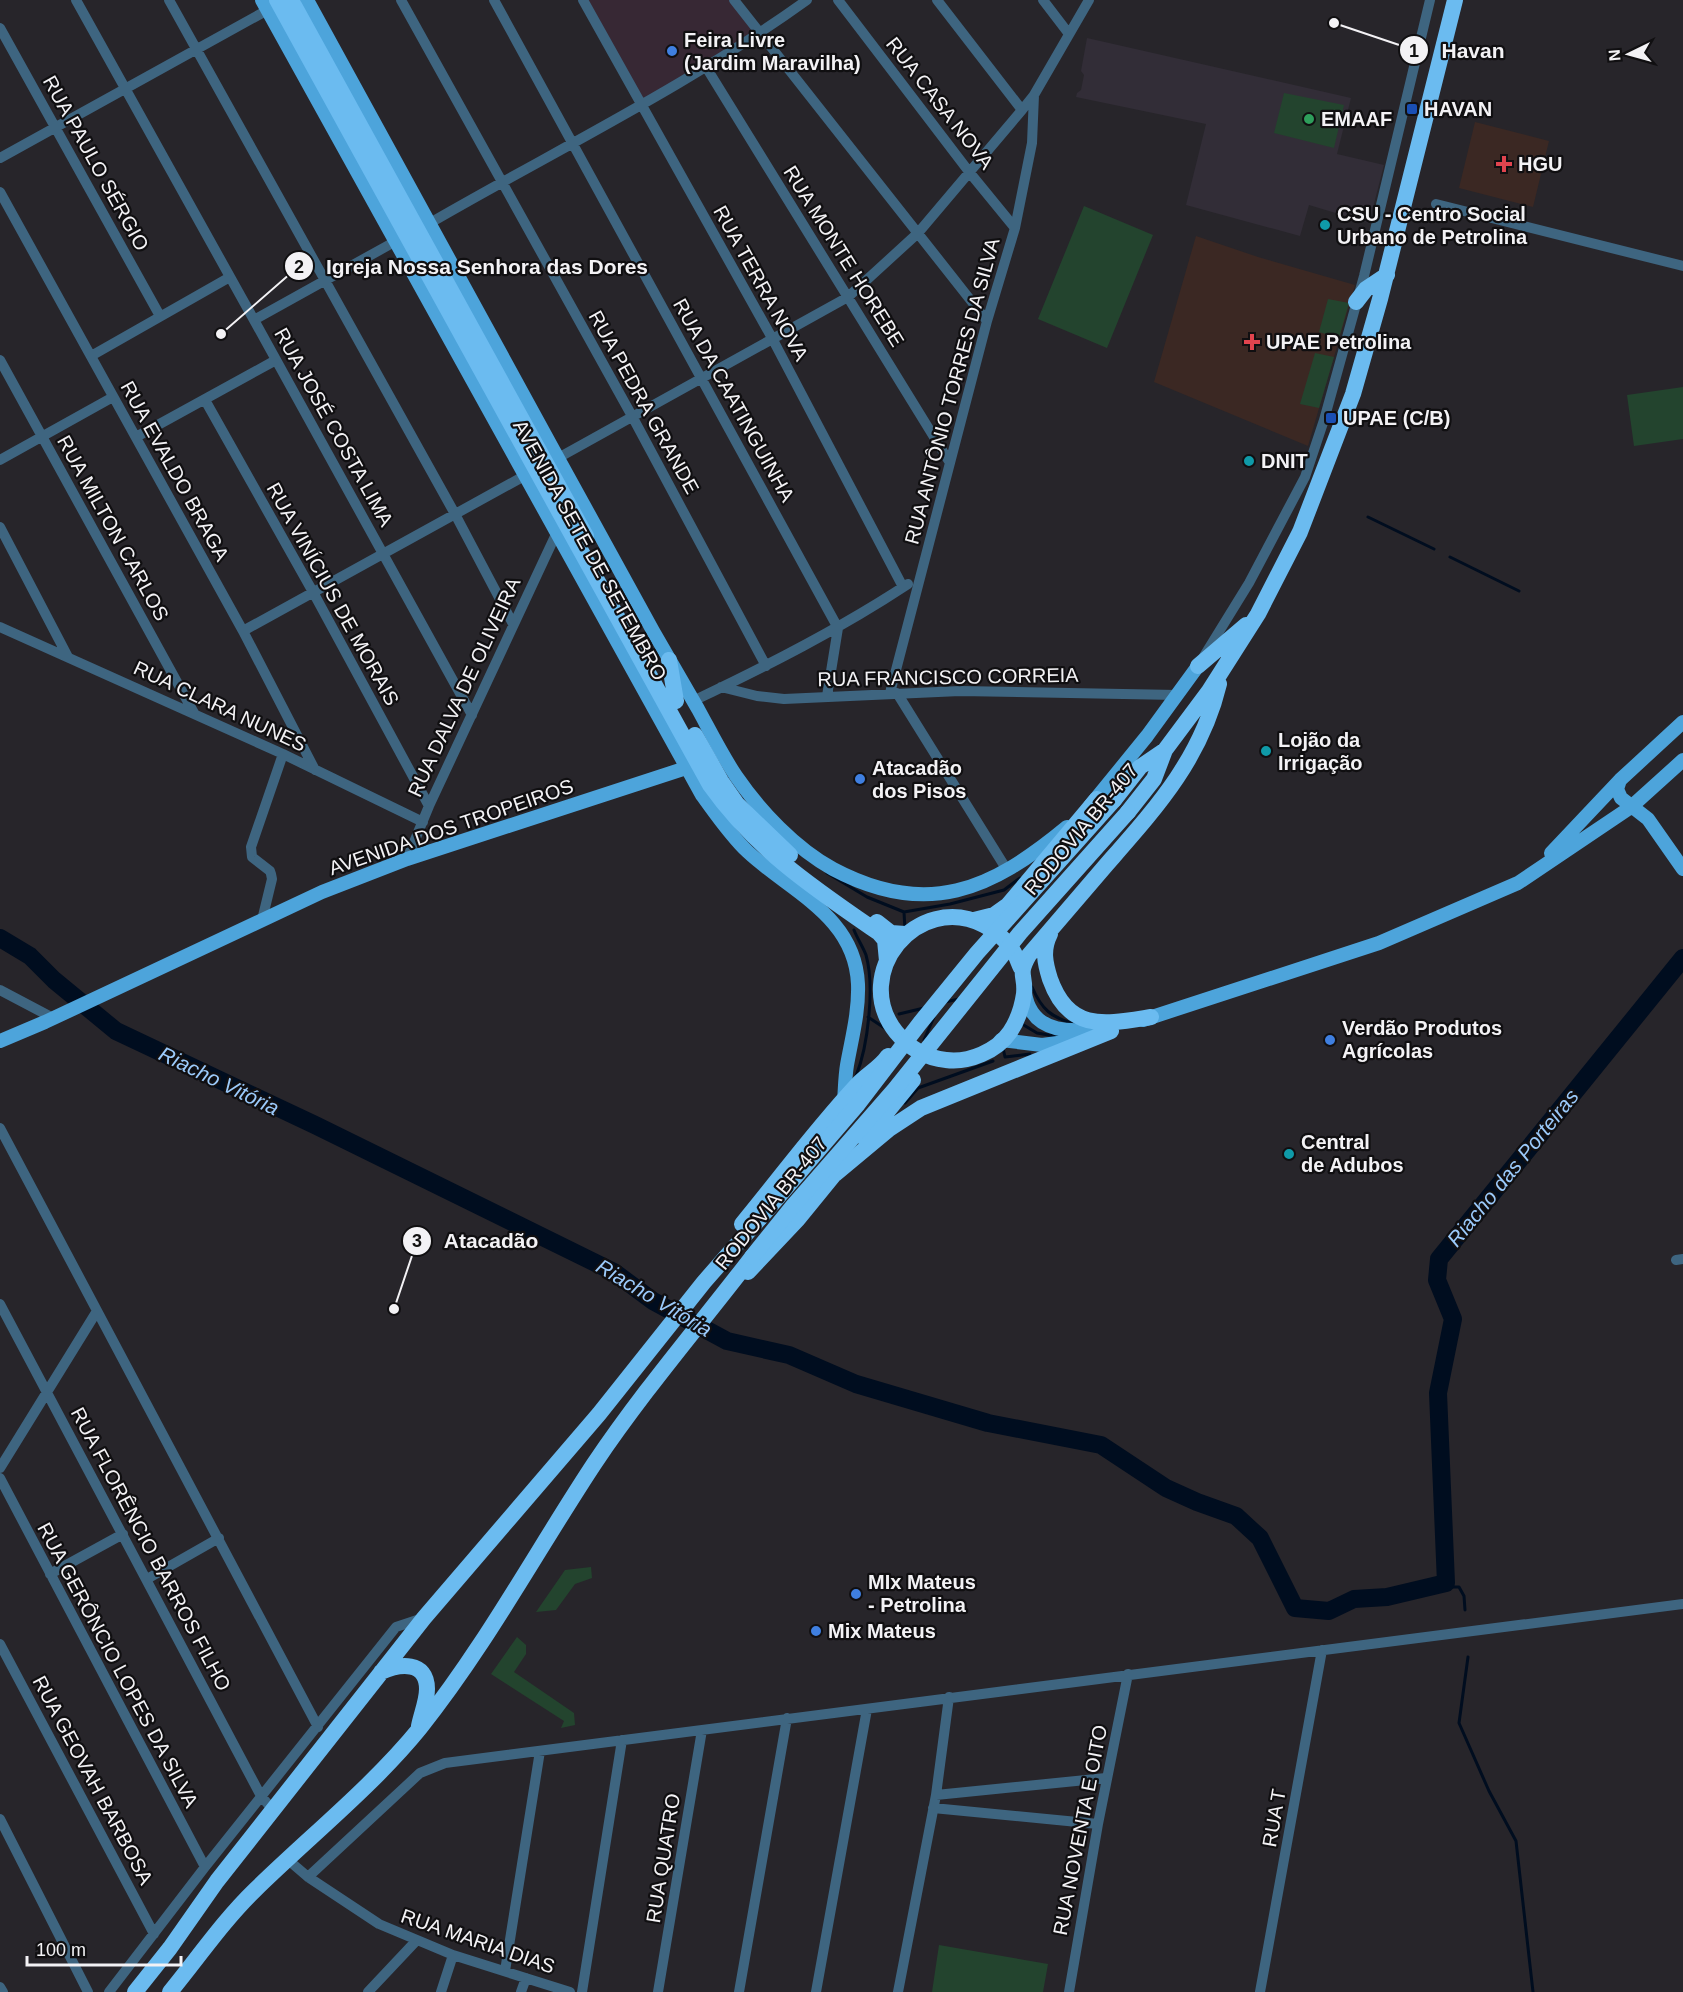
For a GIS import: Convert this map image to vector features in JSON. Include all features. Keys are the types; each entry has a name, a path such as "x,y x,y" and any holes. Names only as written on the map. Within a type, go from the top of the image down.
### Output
{"highway":[{"path":"1165,750 1222,672 1258,614 1286,562 1309,510 1353,393 1387,275 1455,0"},
{"name":"AVENIDA SETE DE SETEMBRO","path":"277,2 584,569 710,785 743,828 786,866 879,933 885,940 887,961"},
{"name":"AVENIDA SETE DE SETEMBRO","path":"277,2 684,701 722,782 738,804 793,858 891,933 905,934"},
{"path":"1356,302 1366,289 1387,275"},
{"path":"1198,666 1258,614"},
{"path":"669,660 684,701"},
{"path":"1021,968 1029,955 1132,836 1190,760 1214,706 1222,672"},
{"name":"RODOVIA BR-407","path":"135,1992 170,1948 217,1881 424,1618 588,1426 708,1277 852,1112 920,1023 1106,799 1140,767 1165,750"},
{"name":"RODOVIA BR-407","path":"170,1992 231,1916 287,1859 348,1803 418,1730 489,1634 547,1536 590,1471 668,1362 801,1197 895,1089 1020,933 1128,812 1154,779 1165,750"},
{"path":"974,920 994,915 1008,905 1106,799"},
{"path":"719,817 743,828"},
{"path":"708,1277 728,1242 808,1142 858,1084 887,1057 893,1041 882,1001 882,976 890,954 905,934 926,922 950,917 974,920 995,931 1011,947 1021,968 1024,991 1020,1014 1008,1034 991,1050 970,1059 947,1061 925,1055 905,1043 890,1024"},
{"path":"1053,927 1044,953 1056,994 1065,1007 1089,1021 1103,1024 1151,1017"},
{"path":"835,1174 888,1129 921,1108 1111,1031"},
{"path":"736,1278 747,1274 798,1219 925,1064 938,1058"},
{"path":"381,1672 393,1666 409,1665 416,1668 424,1678 427,1692 418,1730"}],"main road":[{"name":"AVENIDA SETE DE SETEMBRO","path":"307,0 669,660"},
{"name":"AVENIDA SETE DE SETEMBRO","path":"277,2 396,241 557,532 584,569 702,795 748,852 831,918 844,936 854,960 858,990 844,1101"},
{"name":"AVENIDA SETE DE SETEMBRO","path":"684,701 747,792 779,826 830,867 882,889 924,894 960,891 1007,870 1037,852 1106,799 1198,666"},
{"path":"1527,878 1620,780 1683,722"},
{"path":"1001,1040 1042,1045 1060,1044 1111,1031 1379,943 1527,878 1572,845 1631,807 1683,760"},
{"name":"AVENIDA DOS TROPEIROS","path":"0,1041 322,892 407,858 686,768"},
{"path":"1620,780 1617,789 1619,794 1631,807 1648,819 1683,869"},
{"path":"1024,991 1027,1007 1034,1016 1064,1030 1095,1030 1151,1017"}],"street":[{"name":"RUA JOSÉ COSTA LIMA","path":"75,0 472,715"},
{"path":"169,0 455,514 513,624"},
{"name":"RUA PEDRA GRANDE","path":"401,0 632,416 766,666"},
{"name":"RUA DA CAATINGUINHA","path":"494,0 838,628"},
{"name":"RUA TERRA NOVA","path":"583,0 772,338 903,587"},
{"path":"734,0 987,321"},
{"path":"430,223 706,68 760,34 807,0"},
{"name":"RUA CASA NOVA","path":"838,0 970,173 1015,228"},
{"path":"937,0 1022,110"},
{"path":"1043,0 1069,34"},
{"path":"558,458 848,297 918,233 1022,110 1034,95 1089,0"},
{"path":"1198,666 1249,583 1305,477 1324,420 1382,203 1430,0"},
{"path":"0,158 57,128 277,2"},
{"name":"RUA PAULO SÉRGIO","path":"0,28 160,316"},
{"name":"RUA MONTE HOREBE","path":"706,68 950,464"},
{"name":"RUA ANTÔNIO TORRES DA SILVA","path":"893,693 920,576 987,321 1015,228 1032,143 1034,95"},
{"name":"RUA EVALDO BRAGA","path":"0,192 243,631 315,770"},
{"path":"1436,204 1683,266"},
{"path":"254,320 396,241"},
{"path":"91,356 230,277"},
{"name":"RUA MILTON CARLOS","path":"0,360 194,713"},
{"path":"136,437 276,360"},
{"path":"0,460 113,397"},
{"name":"RUA VINÍCIUS DE MORAIS","path":"205,400 313,592 429,806"},
{"path":"243,631 526,475"},
{"path":"0,527 68,657"},
{"name":"RUA DALVA DE OLIVEIRA","path":"407,858 557,532"},
{"path":"684,701 766,666 838,628 920,576"},
{"name":"RUA CLARA NUNES","path":"0,627 283,754 423,822"},
{"path":"827,696 838,628"},
{"name":"RUA FRANCISCO CORREIA","path":"721,687 770,699 960,691 1177,695"},
{"path":"893,693 1007,870"},
{"path":"262,920 272,879 270,870 252,857 251,847 283,754"},
{"path":"0,990 53,1018"},
{"path":"0,1128 318,1726"},
{"name":"RUA FLORÊNCIO BARROS FILHO","path":"0,1304 261,1796 273,1810"},
{"path":"0,1468 97,1311"},
{"name":"RUA GERÔNCIO LOPES DA SILVA","path":"0,1478 205,1867"},
{"path":"50,1574 123,1534"},
{"path":"147,1578 219,1538"},
{"path":"308,1877 420,1773 445,1763 1683,1604"},
{"path":"109,1992 396,1627 424,1618"},
{"name":"RUA GEOVAH BARBOSA","path":"0,1644 154,1934"},
{"name":"RUA T","path":"1260,1992 1322,1650"},
{"name":"RUA NOVENTA E OITO","path":"1069,1992 1106,1778 1128,1674"},
{"path":"898,1992 936,1795 949,1697"},
{"path":"816,1992 867,1709"},
{"path":"739,1992 787,1718"},
{"name":"RUA QUATRO","path":"658,1992 702,1730"},
{"path":"582,1992 622,1740"},
{"path":"505,1971 540,1751"},
{"path":"936,1795 1106,1778"},
{"path":"933,1808 1098,1824"},
{"path":"0,1819 88,1992"},
{"name":"RUA MARIA DIAS","path":"287,1859 308,1877 379,1924 453,1955 570,1992"},
{"path":"368,1992 416,1941"},
{"path":"441,1992 453,1955"},
{"path":"521,1992 526,1978"},
{"path":"0,1987 3,1992"}],"shaded area":[{"name":"Feira Livre (Jardim Maravilha)","path":"583,0 734,0 760,34 641,105"},
{"path":"1087,38 1351,98 1337,154 1384,165 1369,223 1309,205 1300,236 1186,205 1206,124 1076,97 1081,90 1084,75 1081,71"},
{"name":"HGU","path":"1475,122 1549,141 1533,207 1459,188"},
{"name":"UPAE Petrolina","path":"1196,236 1258,257 1355,285 1308,446 1154,382"}],"green space":[{"name":"EMAAF","path":"1284,93 1344,105 1334,148 1274,133"},
{"path":"1084,206 1153,235 1107,348 1038,319"},
{"path":"1328,299 1349,303 1339,338 1319,332"},
{"path":"1315,353 1334,357 1319,408 1300,404"},
{"path":"1683,387 1683,439 1634,446 1627,395"},
{"path":"591,1567 592,1578 575,1584 556,1610 536,1612 565,1570"},
{"path":"517,1637 526,1645 526,1654 514,1672 574,1713 575,1725 561,1728 564,1721 491,1674"},
{"path":"939,1945 1048,1964 1043,1992 932,1992"}],"waterway":[{"path":"1368,517 1434,549"},
{"path":"1450,557 1519,591"},
{"path":"827,873 867,897 904,912 950,904 1004,890 1020,878"},
{"path":"904,912 905,930"},
{"path":"854,930 866,955 870,983 867,1033 856,1076"},
{"name":"Riacho Vitória","path":"0,938 30,956 54,980 116,1031 315,1125 614,1272 653,1301 727,1341 789,1355 856,1384 988,1423 1101,1445 1166,1488 1236,1516 1260,1538 1295,1608 1329,1611 1354,1599 1387,1597 1446,1583 1438,1393 1453,1319 1437,1280 1439,1259 1683,958"},
{"path":"1032,987 1048,1012 1074,1024"},
{"path":"945,1002 959,999"},
{"path":"899,1014 924,1008"},
{"path":"868,1017 886,1029"},
{"path":"924,1040 934,1017"},
{"path":"1022,1024 1037,1033 1060,1037"},
{"path":"1003,1048 1005,1057 1030,1054"},
{"path":"905,1103 918,1088 993,1061"},
{"name":"Riacho das Porteiras","path":"1446,1583 1448,1587 1459,1587 1464,1596 1465,1610"},
{"path":"1468,1657 1459,1723 1489,1791 1516,1841 1533,1992"}],"place":[{"name":"Havan","path":"1334,23"},
{"name":"Feira Livre (Jardim Maravilha)","path":"672,51"},
{"name":"HAVAN","path":"1412,109"},
{"name":"EMAAF","path":"1309,119"},
{"name":"HGU","path":"1504,164"},
{"name":"CSU - Centro Social Urbano de Petrolina","path":"1325,225"},
{"name":"Igreja Nossa Senhora das Dores","path":"221,334"},
{"name":"UPAE Petrolina","path":"1252,342"},
{"name":"UPAE (C/B)","path":"1331,418"},
{"name":"DNIT","path":"1249,461"},
{"name":"Lojão da Irrigação","path":"1266,751"},
{"name":"Atacadão dos Pisos","path":"860,779"},
{"name":"Verdão Produtos Agrícolas","path":"1330,1040"},
{"name":"Central de Adubos","path":"1289,1154"},
{"name":"Atacadão","path":"394,1309"},
{"name":"MIx Mateus - Petrolina","path":"856,1594"},
{"name":"Mix Mateus","path":"816,1631"}]}
